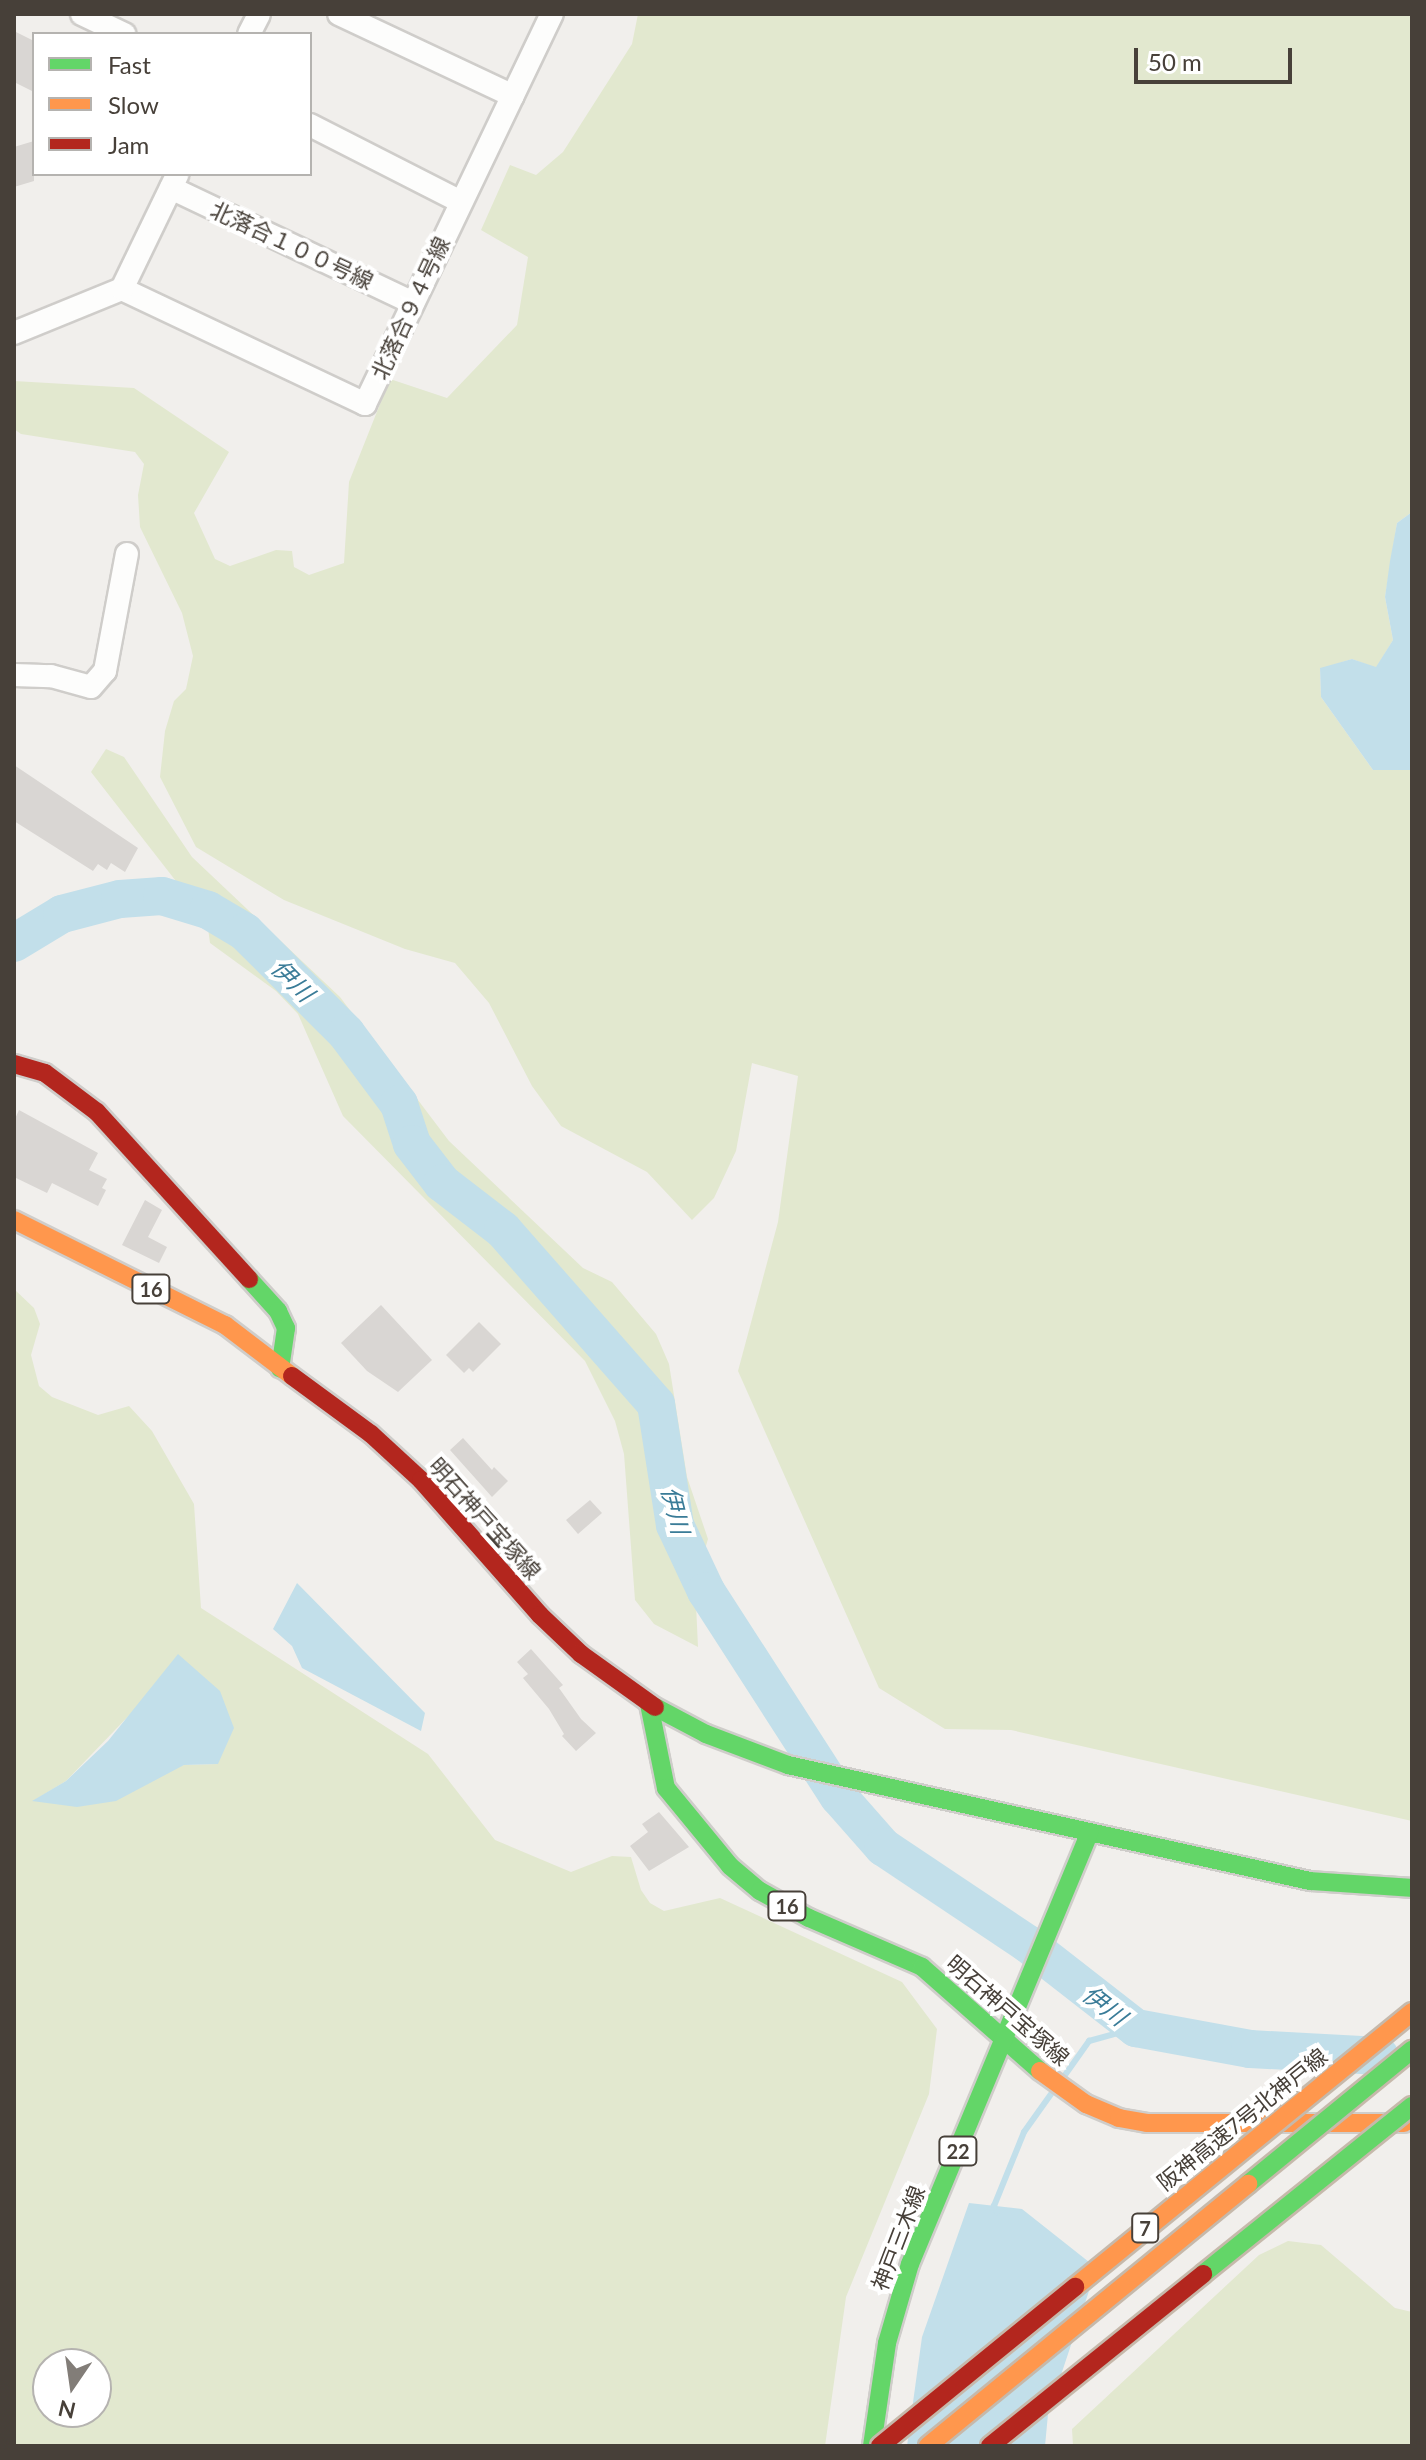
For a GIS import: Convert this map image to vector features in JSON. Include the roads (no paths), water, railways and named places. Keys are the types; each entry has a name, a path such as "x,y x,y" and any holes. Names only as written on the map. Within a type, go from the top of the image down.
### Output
{"main road":[{"path":"14,1064 45,1073 97,1112 278,1311 286,1328 280,1369"},
{"name":"明石神戸宝塚線","path":"14,1220 225,1325 280,1369 314,1389 371,1434 421,1480 540,1615 593,1664 649,1704 706,1734 788,1765 1089,1833 1310,1881 1412,1888"},
{"name":"明石神戸宝塚線","path":"227,1351 280,1369"},
{"name":"明石神戸宝塚線","path":"649,1704 666,1788 730,1866 760,1891 809,1918 922,1967 1049,2079 1086,2104 1119,2118 1147,2123 1412,2123"},
{"name":"神戸三木線","path":"872,2446 887,2343 910,2264 1027,1975 1089,1833"},
{"name":"阪神高速7号北神戸線","path":"880,2446 1412,2012"},
{"name":"7","path":"928,2446 1412,2050"},
{"path":"990,2446 1412,2106"}],"street":[{"path":"82,14 120,32"},
{"path":"250,32 259,14"},
{"path":"339,14 513,96"},
{"name":"北落合９４号線","path":"122,289 365,404 552,14"},
{"path":"312,126 461,202"},
{"path":"14,333 122,289 174,181"},
{"name":"北落合１００号線","path":"174,181 413,303"},
{"path":"14,675 51,676 91,687 105,671 127,554"}],"water":[{"path":"1412,512 1412,770 1373,770 1321,697 1320,668 1352,659 1376,667 1393,640 1385,597 1390,561 1397,523"},
{"path":"297,1583 425,1713 421,1731 302,1668 292,1646 273,1629"},
{"path":"178,1654 220,1691 234,1728 218,1764 184,1765 116,1801 77,1807 32,1801 66,1781 108,1741"},
{"path":"969,2203 1022,2209 1089,2262 1094,2276 1048,2414 1045,2446 907,2446 922,2337"}],"waterway":[{"name":"伊川","path":"14,943 62,914 120,899 162,896 208,910 245,932 346,1033 399,1104 412,1144 442,1183 503,1230 656,1404 675,1525 706,1591 839,1797 883,1847 1028,1944 1136,2028 1250,2049 1380,2056"},
{"path":"1065,2075 1089,2041 1136,2028"},
{"path":"997,2212 994,2206 1024,2132 1051,2094"}]}
